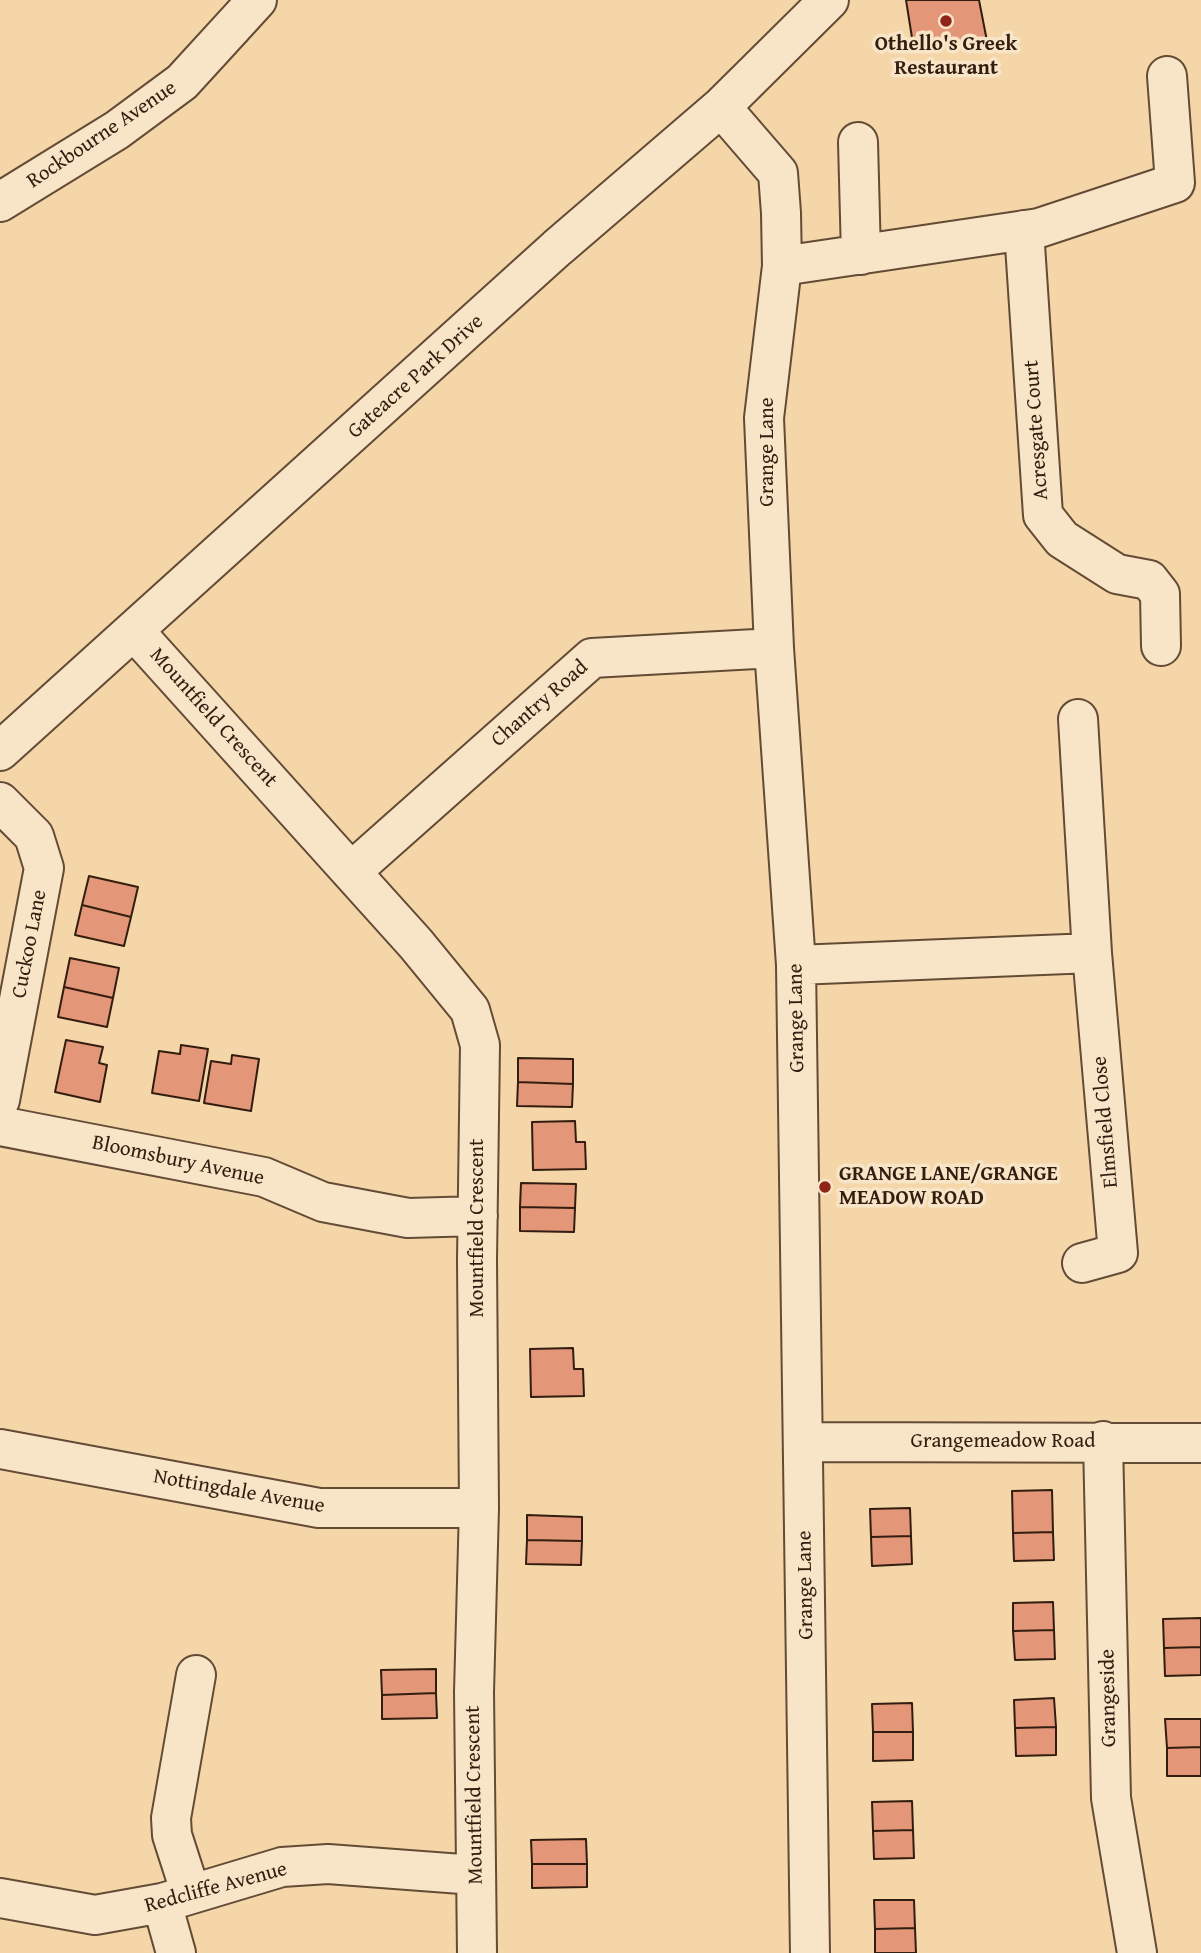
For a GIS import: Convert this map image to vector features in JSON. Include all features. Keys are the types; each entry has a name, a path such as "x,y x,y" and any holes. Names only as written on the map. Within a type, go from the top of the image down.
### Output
{"street":[{"name":"Rockbourne Avenue","path":"0,202 117,130 182,82 257,0"},
{"name":"Gateacre Park Drive","path":"0,751 558,248 721,107 829,0"},
{"path":"782,266 1039,228 1175,183 1167,76"},
{"name":"Grange Lane","path":"721,107 778,173 782,266 764,418 774,648 796,965 810,1953"},
{"path":"858,142 861,255"},
{"name":"Acresgate Court","path":"1024,230 1043,515 1062,539 1117,574 1149,580 1160,594 1161,646"},
{"name":"Mountfield Crescent","path":"135,632 352,871 470,1010 480,1045 480,1508 474,1692 477,1953"},
{"name":"Chantry Road","path":"352,871 592,658 774,648"},
{"name":"Elmsfield Close","path":"1078,719 1092,953 1118,1254 1082,1264"},
{"name":"Cuckoo Lane","path":"0,802 34,836 44,868 0,1100"},
{"path":"796,965 1092,953"},
{"name":"Bloomsbury Avenue","path":"0,1126 264,1177 323,1202 395,1216 478,1216"},
{"name":"Grangeside","path":"1103,1441 1111,1798 1137,1953"},
{"name":"Grangemeadow Road","path":"804,1442 1201,1443"},
{"name":"Nottingdale Avenue","path":"0,1449 319,1508 480,1508"},
{"path":"176,1953 171,1818 196,1675"},
{"name":"Redcliffe Avenue","path":"0,1898 95,1915 176,1899 282,1867 328,1864 475,1875"}],"building":[{"name":"Othello's Greek Restaurant","path":"906,0 979,0 987,41 913,44"},
{"path":"89,876 138,887 131,917 82,905"},
{"path":"82,905 131,917 124,946 75,935"},
{"path":"70,958 119,968 113,998 64,987"},
{"path":"64,987 113,998 107,1027 58,1017"},
{"path":"66,1040 103,1047 99,1063 107,1065 100,1102 55,1092"},
{"path":"181,1045 208,1049 199,1101 152,1093 159,1051 180,1054"},
{"path":"232,1055 259,1059 251,1111 204,1103 211,1061 231,1064"},
{"path":"518,1058 573,1059 573,1084 518,1082"},
{"path":"518,1082 573,1084 572,1107 517,1106"},
{"path":"575,1121 576,1142 585,1142 586,1169 533,1170 532,1122"},
{"path":"521,1183 576,1184 575,1208 520,1207"},
{"path":"520,1207 575,1208 574,1232 520,1231"},
{"path":"573,1348 574,1369 583,1369 584,1396 531,1397 530,1349"},
{"path":"1052,1490 1053,1532 1013,1533 1012,1491"},
{"path":"910,1508 911,1536 871,1537 870,1509"},
{"path":"527,1515 582,1517 582,1541 527,1540"},
{"path":"1053,1532 1054,1560 1014,1561 1013,1533"},
{"path":"911,1536 912,1564 872,1566 871,1537"},
{"path":"527,1540 582,1541 581,1565 526,1564"},
{"path":"1053,1602 1054,1630 1013,1631 1013,1603"},
{"path":"1201,1618 1201,1647 1164,1648 1163,1619"},
{"path":"1054,1630 1055,1659 1015,1660 1013,1631"},
{"path":"1201,1647 1201,1675 1165,1676 1164,1648"},
{"path":"436,1669 436,1693 382,1695 381,1670"},
{"path":"436,1693 437,1718 382,1719 382,1695"},
{"path":"1054,1698 1056,1727 1015,1728 1014,1700"},
{"path":"912,1703 913,1732 873,1732 872,1704"},
{"path":"1165,1719 1201,1719 1201,1747 1167,1748"},
{"path":"1056,1727 1056,1755 1016,1756 1015,1728"},
{"path":"873,1732 913,1732 913,1760 873,1761"},
{"path":"1201,1747 1201,1776 1167,1776 1167,1748"},
{"path":"912,1801 913,1830 873,1831 872,1802"},
{"path":"913,1830 914,1858 874,1859 873,1831"},
{"path":"586,1839 587,1864 532,1864 531,1840"},
{"path":"532,1864 587,1864 587,1887 532,1888"},
{"path":"874,1900 914,1900 915,1928 875,1929"},
{"path":"915,1928 916,1953 875,1953 875,1929"}],"place":[{"name":"Othello's Greek Restaurant","path":"946,21"},
{"name":"GRANGE LANE/GRANGE MEADOW ROAD","path":"825,1187"}]}
